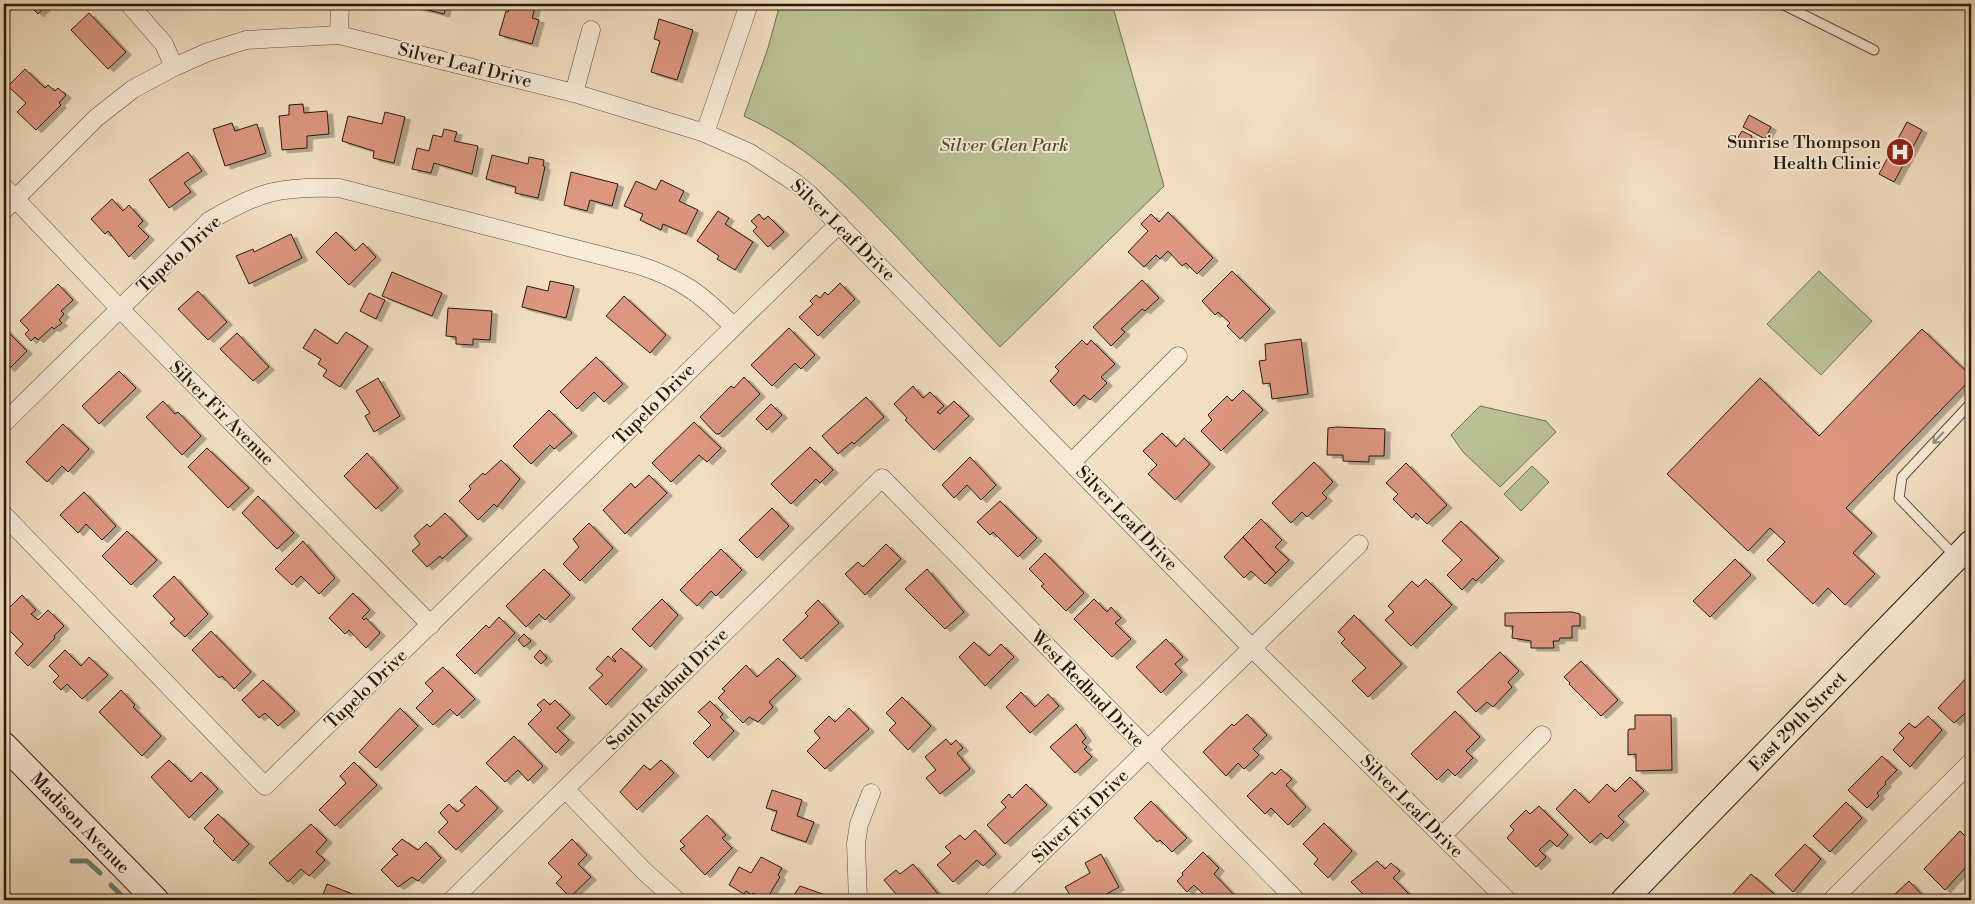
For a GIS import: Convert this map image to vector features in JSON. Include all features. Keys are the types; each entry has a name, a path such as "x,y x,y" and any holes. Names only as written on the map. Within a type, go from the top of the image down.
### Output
{"main road":[{"name":"East 29th Street","path":"1624,900 1964,550"},
{"name":"Madison Avenue","path":"4,745 156,900"}],"street":[{"path":"129,4 164,44 174,67"},
{"path":"339,35 340,4"},
{"path":"705,133 749,4"},
{"path":"574,93 591,30"},
{"name":"Silver Leaf Drive","path":"8,198 96,118 133,89 174,67 208,52 246,40 339,35 574,93 705,133 750,153 793,181 839,224 1253,648 1507,900"},
{"name":"Tupelo Drive","path":"4,423 209,221 241,202 262,193 288,188 339,188 629,262 669,275 692,288 733,326"},
{"name":"Silver Fir Avenue","path":"8,198 431,625"},
{"name":"Tupelo Drive","path":"4,516 265,786 839,224"},
{"path":"1072,462 1178,356"},
{"name":"West Redbud Drive","path":"882,478 1296,900"},
{"name":"South Redbud Drive","path":"452,900 882,478"},
{"name":"Silver Fir Drive","path":"993,900 1149,751 1359,544"},
{"path":"1442,836 1542,735"},
{"path":"1832,900 1971,762"},
{"path":"565,789 676,900"},
{"path":"858,900 858,831 871,793"}],"lane":[{"path":"1782,4 1874,50"},
{"path":"1964,550 1899,498 1899,488 1902,477 1971,403"}],"green space":[{"name":"Silver Glen Park","path":"780,4 1112,4 1164,186 1000,347 851,190 791,142 744,116 768,48"},
{"path":"1819,271 1872,321 1821,375 1767,324"},
{"path":"1480,406 1546,421 1556,432 1500,487 1463,452 1451,435"},
{"path":"1532,466 1549,482 1521,511 1504,494"}],"building":[{"path":"28,4 48,4 38,14"},
{"path":"404,4 447,4 444,14"},
{"path":"511,4 536,4 532,18 539,20 532,44 499,35 506,11 508,12"},
{"path":"89,13 126,52 108,69 71,30"},
{"path":"659,19 693,30 677,80 651,72 660,41 654,39"},
{"path":"25,69 45,88 48,85 55,91 58,88 66,95 59,103 61,105 36,130 17,112 26,103 8,86"},
{"path":"303,104 304,113 327,111 329,134 307,136 307,148 282,150 279,116 289,115 289,105"},
{"path":"385,112 405,117 394,163 373,158 374,151 342,141 348,116 382,124"},
{"path":"1749,115 1771,127 1765,139 1743,127"},
{"name":"Sunrise Thompson Health Clinic","path":"1907,122 1922,130 1894,182 1879,174"},
{"path":"232,123 235,131 257,124 266,153 225,166 213,129"},
{"path":"444,129 457,132 454,141 478,146 472,174 434,163 431,173 412,169 417,148 429,151 433,135 442,137"},
{"path":"1742,131 1752,136 1747,145 1737,139"},
{"path":"188,152 202,171 184,183 191,192 169,208 149,180"},
{"path":"492,155 528,164 529,157 544,160 543,166 545,167 538,198 515,193 516,187 486,179"},
{"path":"571,172 618,184 612,206 590,200 587,211 564,205"},
{"path":"661,180 684,191 679,201 698,210 686,234 663,224 661,230 640,220 643,214 624,206 636,181 656,190"},
{"path":"112,199 123,211 129,205 143,221 138,226 149,237 129,257 108,231 105,234 91,219"},
{"path":"718,211 729,218 725,224 753,242 735,270 717,259 719,256 697,241"},
{"path":"1168,212 1213,258 1197,274 1186,263 1182,266 1168,251 1160,259 1156,255 1144,267 1128,252 1148,231 1141,224 1151,214 1159,222"},
{"path":"759,214 764,220 768,216 784,232 768,247 753,231 757,227 751,221"},
{"path":"336,232 355,251 363,243 376,257 349,285 316,252"},
{"path":"291,234 302,258 249,284 236,256 253,249 254,252"},
{"path":"1232,271 1270,309 1240,339 1227,326 1230,323 1218,312 1215,315 1202,301"},
{"path":"392,272 442,293 432,316 382,296"},
{"path":"1142,280 1159,298 1145,311 1142,309 1121,329 1125,332 1111,346 1093,327"},
{"path":"550,281 574,286 566,318 522,307 527,286 548,291"},
{"path":"840,283 855,299 818,336 799,317 813,304 810,301 816,295 820,298 825,292 828,295"},
{"path":"58,284 73,300 61,311 64,314 59,320 62,323 54,329 52,327 38,340 35,337 31,341 25,334 29,330 20,321"},
{"path":"198,291 227,322 208,340 178,309"},
{"path":"369,293 385,300 376,319 360,311"},
{"path":"624,296 666,335 650,353 606,316"},
{"path":"448,308 492,311 490,340 473,339 473,345 456,344 456,337 446,336"},
{"path":"4,328 27,351 9,369 4,364"},
{"path":"789,328 815,355 801,369 795,363 772,386 751,365"},
{"path":"315,329 337,344 346,332 368,346 340,387 323,376 327,370 318,364 321,359 303,348"},
{"path":"1922,329 1971,376 1971,379 1846,508 1872,533 1853,553 1875,574 1845,605 1828,588 1813,604 1767,560 1785,542 1770,528 1748,551 1667,474 1760,378 1819,436"},
{"path":"237,333 269,367 253,381 220,349"},
{"path":"1301,339 1308,394 1272,399 1270,383 1263,384 1259,361 1266,360 1265,344"},
{"path":"1082,340 1087,345 1091,340 1115,364 1101,377 1107,383 1090,400 1084,395 1074,406 1050,381 1059,371 1055,367"},
{"path":"596,357 623,384 604,402 594,392 577,409 560,392"},
{"path":"119,371 136,388 99,424 82,406"},
{"path":"744,377 760,394 719,434 716,434 700,417 731,386 734,388"},
{"path":"378,378 400,416 374,432 365,416 370,413 356,391"},
{"path":"913,386 923,398 930,392 944,406 937,412 940,414 954,401 969,416 934,450 905,420 907,418 894,404"},
{"path":"1243,390 1263,410 1221,451 1201,431 1212,420 1208,415 1227,396 1232,401"},
{"path":"866,397 884,417 854,444 852,442 838,454 822,436"},
{"path":"163,401 175,414 178,412 201,436 182,455 146,417"},
{"path":"771,404 782,415 767,430 756,419"},
{"path":"549,410 572,433 554,449 550,445 531,464 513,446"},
{"path":"694,422 721,448 707,462 699,455 671,482 652,463"},
{"path":"63,424 89,449 68,472 62,466 47,482 26,462"},
{"path":"1328,428 1385,429 1384,456 1369,456 1369,462 1343,461 1343,455 1327,455"},
{"path":"1162,433 1176,447 1184,438 1210,464 1175,500 1148,474 1157,465 1143,451"},
{"path":"810,447 833,470 820,483 816,479 791,504 771,484"},
{"path":"207,448 249,488 228,508 188,467"},
{"path":"367,453 398,488 376,509 344,476"},
{"path":"970,457 996,485 981,500 967,485 954,498 942,485"},
{"path":"501,460 520,479 497,507 494,504 478,520 459,501 471,489 469,486 483,473 485,475"},
{"path":"1314,462 1333,482 1322,493 1327,498 1307,517 1302,512 1291,523 1272,503"},
{"path":"1406,463 1447,505 1427,524 1416,513 1412,518 1393,499 1398,494 1386,483"},
{"path":"649,475 667,493 625,534 603,510 631,483 635,488"},
{"path":"84,492 116,526 102,540 86,524 78,533 60,515"},
{"path":"258,496 294,533 277,549 242,513"},
{"path":"1000,501 1037,538 1018,557 993,532 990,535 977,522"},
{"path":"772,508 789,526 757,558 739,540"},
{"path":"445,513 467,536 442,559 440,556 427,567 412,551 420,544 414,536 427,524 430,527"},
{"path":"1261,519 1282,540 1275,547 1289,560 1276,573 1243,537"},
{"path":"1461,521 1499,558 1476,581 1473,578 1462,590 1447,575 1462,560 1442,541"},
{"path":"589,523 613,548 580,581 563,564 579,547 573,539"},
{"path":"127,531 157,560 131,585 102,556"},
{"path":"1243,537 1276,573 1265,584 1251,571 1244,578 1224,557"},
{"path":"303,541 335,578 319,594 301,576 292,585 275,569"},
{"path":"886,544 901,559 865,595 845,574 858,562 863,567"},
{"path":"721,549 742,570 716,596 711,591 697,606 680,590"},
{"path":"1045,553 1084,593 1066,611 1041,586 1044,584 1029,569"},
{"path":"1735,559 1751,575 1710,617 1693,601"},
{"path":"544,569 570,595 545,620 539,614 526,627 506,606"},
{"path":"927,569 964,612 945,629 905,589"},
{"path":"174,576 208,614 185,637 170,623 175,619 153,596"},
{"path":"1426,579 1452,605 1411,646 1385,620 1394,612 1388,606 1412,581 1418,587"},
{"path":"353,593 370,610 362,618 364,620 366,618 380,633 366,648 349,630 345,634 329,618"},
{"path":"22,595 36,610 31,614 38,620 48,610 64,626 28,666 15,653 23,644 4,625 4,613"},
{"path":"662,599 678,615 650,647 632,629"},
{"path":"1094,599 1107,612 1111,607 1121,618 1115,623 1131,639 1112,657 1074,619"},
{"path":"818,600 839,623 801,659 783,640 808,616 805,613"},
{"path":"1572,612 1580,614 1580,626 1572,626 1572,638 1560,638 1559,641 1553,641 1554,648 1531,648 1531,641 1512,638 1513,626 1505,626 1505,613"},
{"path":"1354,615 1402,664 1368,697 1352,681 1366,668 1341,643 1345,639 1338,632"},
{"path":"499,617 515,633 475,674 456,655 486,625 489,628"},
{"path":"211,631 251,672 234,689 222,676 219,678 192,650"},
{"path":"524,634 531,641 524,647 518,640"},
{"path":"1166,639 1183,657 1175,664 1182,672 1161,693 1136,667"},
{"path":"974,642 989,656 1001,644 1014,657 985,686 959,657"},
{"path":"621,648 642,667 606,705 589,688 603,675 596,669 608,656 615,662 612,657"},
{"path":"65,650 81,666 89,657 108,675 82,699 67,684 61,690 53,682 59,676 49,666"},
{"path":"540,650 547,658 541,664 534,657"},
{"path":"1500,652 1519,671 1508,682 1512,687 1493,707 1487,702 1476,712 1457,692"},
{"path":"778,658 796,676 769,702 773,707 758,722 749,717 743,723 718,698 725,691 722,689 746,665 757,677"},
{"path":"1581,661 1618,700 1601,716 1564,677"},
{"path":"443,667 475,699 457,716 450,709 433,725 416,708 433,691 425,683"},
{"path":"1970,674 1971,708 1954,723 1938,708"},
{"path":"263,680 295,711 278,726 265,713 259,718 242,700"},
{"path":"121,690 135,705 133,707 161,736 142,756 99,712"},
{"path":"1021,692 1035,707 1048,694 1059,706 1030,733 1006,707"},
{"path":"902,697 931,726 908,750 889,730 896,723 886,713"},
{"path":"544,699 550,705 555,700 570,715 557,728 569,740 556,753 528,724 542,710 537,705"},
{"path":"710,701 723,714 720,717 734,731 708,758 693,743 711,725 698,712"},
{"path":"400,708 418,726 376,768 359,752"},
{"path":"849,708 869,729 825,769 807,751 820,738 814,731 829,716 835,722"},
{"path":"1455,711 1480,737 1466,751 1473,758 1455,776 1448,769 1437,780 1411,754"},
{"path":"1247,714 1267,735 1253,749 1259,755 1244,769 1238,763 1226,776 1203,752 1232,724 1234,726"},
{"path":"1635,715 1671,715 1672,770 1636,771 1636,754 1628,755 1628,731 1629,729 1635,729"},
{"path":"1928,716 1942,730 1910,767 1893,750 1904,738 1899,733 1909,723 1915,728"},
{"path":"1076,724 1086,738 1082,742 1087,747 1084,749 1092,757 1075,773 1050,747"},
{"path":"514,736 543,766 528,781 518,770 505,782 486,763"},
{"path":"946,739 951,745 956,740 963,748 957,753 970,769 940,794 926,778 936,770 925,757"},
{"path":"1882,756 1897,770 1877,793 1879,796 1867,808 1848,790"},
{"path":"169,760 191,782 201,772 218,789 189,818 151,777"},
{"path":"661,760 674,773 637,810 620,792 644,765 650,770"},
{"path":"354,762 377,785 335,826 319,810 346,783 340,776"},
{"path":"1281,769 1292,779 1286,785 1306,807 1288,825 1271,808 1265,814 1247,796 1272,772 1275,775"},
{"path":"1630,777 1644,791 1618,816 1624,822 1607,839 1601,833 1590,843 1556,809 1575,789 1589,803 1607,784 1615,792"},
{"path":"1026,784 1047,805 1005,844 987,825 1006,807 1001,802 1009,794 1012,798"},
{"path":"476,786 498,808 456,850 438,832 448,822 440,813 449,804 457,812 465,805 460,801"},
{"path":"772,790 802,800 797,816 814,822 806,842 771,830 777,811 766,808"},
{"path":"1151,801 1187,838 1172,852 1160,840 1157,842 1134,818"},
{"path":"1846,802 1862,818 1830,852 1813,836"},
{"path":"1539,806 1568,835 1557,847 1550,840 1539,850 1546,857 1536,867 1507,838 1514,830 1510,826 1526,810 1530,814"},
{"path":"218,814 249,844 233,861 213,841 215,839 204,828"},
{"path":"707,815 726,835 722,838 732,848 705,875 680,849 685,846 680,841"},
{"path":"1324,823 1352,851 1328,878 1314,864 1318,859 1303,844"},
{"path":"311,824 327,840 316,852 325,860 309,876 301,869 288,882 269,863"},
{"path":"975,830 996,854 983,866 977,860 953,882 937,865 951,853 945,847 960,835 965,840"},
{"path":"1960,831 1971,842 1971,870 1967,866 1945,890 1924,869"},
{"path":"402,839 418,850 426,842 441,858 418,881 412,877 398,887 381,870 398,855 392,849"},
{"path":"572,839 587,855 578,864 591,877 570,897 556,883 562,877 548,863"},
{"path":"1805,844 1821,859 1793,892 1775,875"},
{"path":"1203,852 1219,868 1214,874 1234,895 1229,900 1209,900 1194,885 1187,892 1177,881 1183,875 1182,873"},
{"path":"1101,854 1119,887 1096,900 1073,900 1065,887 1090,873 1085,863"},
{"path":"761,857 782,868 778,875 780,877 766,900 746,891 744,894 729,885 739,867 751,873"},
{"path":"1377,861 1385,869 1391,863 1400,871 1393,878 1409,894 1403,900 1374,900 1369,895 1366,897 1351,882"},
{"path":"913,864 939,895 933,900 919,900 913,894 905,900 901,900 884,880 896,870 900,874"},
{"path":"1751,874 1780,899 1736,900 1731,896"},
{"path":"1909,881 1926,899 1893,900 1896,897 1894,895"},
{"path":"327,884 368,900 321,900"},
{"path":"800,886 831,897 829,900 795,900 797,895 794,895"},
{"path":"626,895 631,900 620,900"}],"waterway":[{"path":"72,861 87,861 100,873"},
{"path":"111,885 126,900"}],"place":[{"name":"Sunrise Thompson Health Clinic","path":"1900,152"}]}
